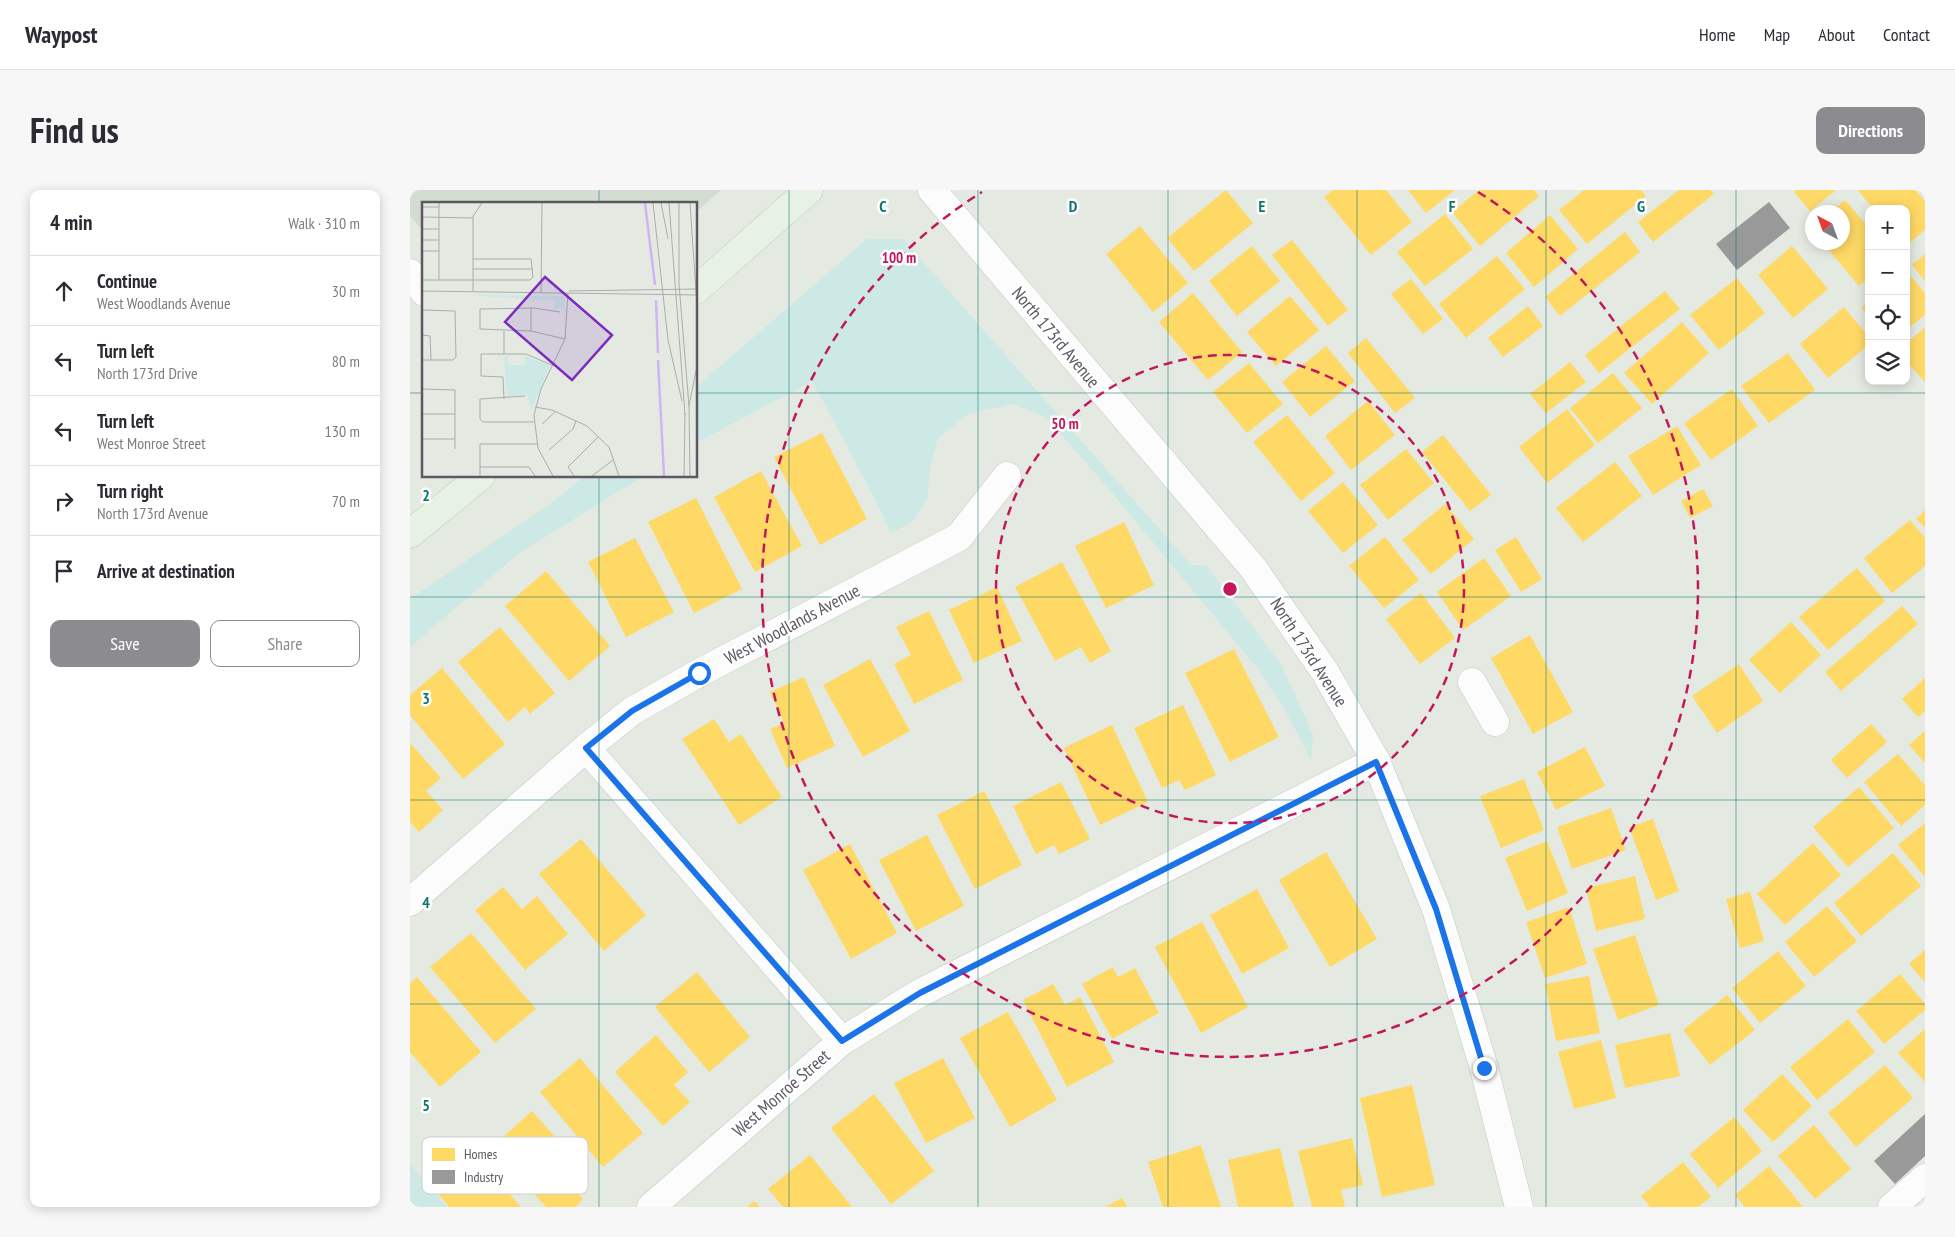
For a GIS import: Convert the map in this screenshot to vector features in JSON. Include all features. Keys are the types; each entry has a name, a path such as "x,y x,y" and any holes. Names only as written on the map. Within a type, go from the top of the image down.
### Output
{"main road":[{"path":"698,288 810,190"},
{"path":"410,534 479,478"}],"street":[{"name":"North 173rd Avenue","path":"932,190 1253,568 1325,672 1376,762 1436,909 1484,1068 1519,1207"},
{"path":"410,273 422,289"},
{"name":"West Woodlands Avenue","path":"410,902 586,748 641,706 699,673 959,537 1007,476"},
{"path":"1472,682 1495,722"},
{"path":"586,748 842,1041"},
{"name":"West Monroe Street","path":"650,1207 842,1041 920,993 1376,762"},
{"path":"1892,1207 1925,1178"}],"shaded area":[{"path":"410,190 721,190 698,210 698,202 422,202 422,230 410,216"},
{"path":"867,239 903,239 1191,565 1206,565 1282,666 1313,735 1311,760 1286,712 1258,669 1113,494 1046,417 1012,404 968,414 938,438 931,462 927,500 912,522 891,533 874,497 812,381 698,442 698,385"},
{"path":"582,478 640,478 518,554 410,647 410,599 550,504"},
{"path":"410,1164 422,1178 422,1194 436,1194 447,1207 410,1207"}],"building: Homes":[{"path":"1226,190 1253,223 1194,271 1167,238"},
{"path":"1333,190 1386,190 1412,222 1371,255 1324,197"},
{"path":"1408,190 1455,190 1426,213"},
{"path":"1479,190 1534,190 1539,196 1480,246 1452,212"},
{"path":"1584,190 1641,190 1646,196 1587,244 1559,210"},
{"path":"1679,190 1710,190 1714,194 1653,242 1638,222"},
{"path":"1796,190 1836,190 1817,205 1805,205 1794,192"},
{"path":"1858,190 1915,190 1925,201 1925,230 1910,243 1910,205 1870,205"},
{"path":"1845,200 1849,205 1839,205"},
{"path":"1850,206 1865,223 1865,281 1859,286 1829,250 1850,250"},
{"path":"1445,214 1473,249 1425,286 1397,252"},
{"path":"1550,215 1578,249 1534,287 1506,253"},
{"path":"1140,226 1188,283 1153,312 1106,254"},
{"path":"1625,232 1640,252 1560,316 1545,297"},
{"path":"1292,240 1348,310 1328,326 1272,255"},
{"path":"1252,246 1280,281 1237,316 1209,281"},
{"path":"1792,246 1828,289 1793,318 1758,275"},
{"path":"1925,254 1925,281 1912,265"},
{"path":"1497,256 1525,289 1466,338 1439,304"},
{"path":"1910,276 1925,293 1925,315 1910,327"},
{"path":"1737,278 1765,313 1719,350 1690,315"},
{"path":"1411,279 1443,319 1423,334 1391,294"},
{"path":"1665,291 1680,309 1599,373 1585,355"},
{"path":"1193,293 1242,352 1208,380 1159,322"},
{"path":"1290,296 1319,330 1276,366 1247,332"},
{"path":"1528,306 1543,326 1503,357 1488,338"},
{"path":"1844,307 1865,332 1865,348 1828,378 1800,344"},
{"path":"1682,322 1709,353 1652,404 1624,373"},
{"path":"1925,327 1925,382 1910,365 1910,340"},
{"path":"1366,338 1415,398 1395,413 1348,353"},
{"path":"1326,346 1355,381 1310,417 1282,382"},
{"path":"1788,353 1815,390 1769,423 1741,386"},
{"path":"1570,362 1586,382 1546,413 1530,394"},
{"path":"1249,363 1283,404 1247,433 1213,392"},
{"path":"1613,373 1642,408 1598,443 1570,408"},
{"path":"1732,389 1758,426 1711,460 1684,423"},
{"path":"1368,401 1395,435 1351,470 1325,436"},
{"path":"1567,409 1595,445 1547,483 1519,447"},
{"path":"1287,415 1335,473 1301,501 1253,442"},
{"path":"1677,426 1701,465 1653,495 1628,456"},
{"path":"822,433 867,519 820,545 774,457"},
{"path":"1443,435 1491,495 1470,511 1422,452"},
{"path":"1406,449 1434,483 1388,520 1360,485"},
{"path":"1615,462 1642,496 1583,542 1556,508"},
{"path":"761,471 802,546 755,572 714,497"},
{"path":"1343,482 1378,525 1343,553 1308,511"},
{"path":"1703,489 1713,506 1690,518 1681,501"},
{"path":"696,498 742,589 694,613 648,522"},
{"path":"1445,504 1474,539 1431,574 1402,540"},
{"path":"1925,510 1925,528 1916,519"},
{"path":"1910,520 1925,538 1925,566 1892,593 1864,558"},
{"path":"1124,522 1154,585 1106,608 1075,546"},
{"path":"1385,537 1419,580 1384,608 1349,566"},
{"path":"1516,537 1542,579 1521,592 1495,550"},
{"path":"635,538 674,612 626,637 588,562"},
{"path":"1484,558 1511,596 1463,630 1437,592"},
{"path":"1062,562 1111,651 1090,663 1081,647 1055,661 1015,587"},
{"path":"1857,568 1885,601 1828,650 1799,617"},
{"path":"546,571 610,646 569,681 505,606"},
{"path":"997,587 1022,641 974,663 949,610"},
{"path":"1421,593 1455,638 1420,664 1386,619"},
{"path":"1902,606 1918,624 1841,691 1825,672"},
{"path":"929,611 963,680 914,704 894,664 911,655 896,627"},
{"path":"1791,622 1821,655 1780,693 1749,660"},
{"path":"500,627 555,693 530,714 525,707 508,722 458,662"},
{"path":"1530,635 1573,712 1533,734 1491,658"},
{"path":"1234,649 1279,737 1230,762 1185,673"},
{"path":"870,659 910,731 863,757 823,685"},
{"path":"1739,664 1763,701 1717,733 1692,696"},
{"path":"442,668 505,744 463,779 410,715 410,695"},
{"path":"804,677 835,746 787,768 770,729 784,723 770,692"},
{"path":"1925,678 1925,711 1918,717 1902,699"},
{"path":"1183,705 1216,775 1185,790 1179,780 1162,788 1134,728"},
{"path":"714,719 729,742 741,734 782,797 739,825 682,739"},
{"path":"1871,724 1887,742 1847,778 1831,760"},
{"path":"1112,725 1148,802 1100,825 1064,748"},
{"path":"1925,731 1925,763 1909,745"},
{"path":"410,743 441,778 426,791 443,810 419,832 410,822"},
{"path":"1585,747 1605,786 1556,810 1537,772"},
{"path":"1898,754 1925,785 1925,805 1901,826 1864,782"},
{"path":"1524,779 1544,830 1501,848 1480,796"},
{"path":"1061,782 1090,839 1059,854 1054,845 1036,854 1013,806"},
{"path":"1859,787 1894,828 1848,867 1813,827"},
{"path":"984,791 1022,865 975,889 937,815"},
{"path":"1611,808 1626,850 1572,869 1557,827"},
{"path":"1653,819 1679,891 1656,900 1629,827"},
{"path":"1925,823 1925,877 1898,845"},
{"path":"927,835 964,906 916,931 879,860"},
{"path":"581,839 646,915 604,951 539,874"},
{"path":"1547,841 1568,893 1527,911 1505,858"},
{"path":"1813,843 1841,875 1785,925 1757,894"},
{"path":"850,844 897,933 851,959 803,870"},
{"path":"1326,852 1377,939 1330,967 1279,880"},
{"path":"1893,853 1921,886 1861,936 1834,903"},
{"path":"1635,876 1645,919 1596,931 1586,888"},
{"path":"503,887 522,909 537,896 568,934 525,970 475,910"},
{"path":"1257,889 1289,948 1242,974 1210,915"},
{"path":"1750,892 1764,941 1740,948 1726,899"},
{"path":"1827,906 1857,941 1814,977 1785,942"},
{"path":"1569,907 1587,964 1545,978 1526,922"},
{"path":"1202,922 1248,1007 1201,1033 1155,947"},
{"path":"471,933 536,1009 495,1043 430,967"},
{"path":"1635,935 1659,1005 1618,1020 1593,949"},
{"path":"1925,950 1925,982 1909,964"},
{"path":"1778,951 1806,986 1760,1023 1732,988"},
{"path":"1113,967 1118,977 1135,968 1159,1013 1112,1039 1082,984"},
{"path":"697,972 750,1037 709,1072 655,1007"},
{"path":"1900,974 1925,1004 1925,1010 1884,1044 1856,1011"},
{"path":"1589,976 1600,1033 1556,1041 1545,984"},
{"path":"417,977 481,1052 440,1087 410,1052 410,983"},
{"path":"1053,984 1065,1005 1080,997 1114,1062 1067,1087 1023,1000"},
{"path":"1727,995 1755,1030 1710,1065 1683,1030"},
{"path":"1008,1012 1057,1100 1010,1127 960,1038"},
{"path":"1848,1019 1875,1052 1817,1100 1790,1067"},
{"path":"1925,1029 1925,1082 1898,1053"},
{"path":"1670,1033 1680,1076 1625,1088 1615,1045"},
{"path":"656,1035 688,1072 674,1085 690,1102 663,1126 615,1072"},
{"path":"1601,1040 1616,1098 1574,1109 1558,1052"},
{"path":"580,1058 643,1133 603,1167 588,1149 588,1137 578,1137 540,1092"},
{"path":"943,1058 975,1118 926,1143 894,1083"},
{"path":"1885,1065 1913,1098 1856,1147 1828,1113"},
{"path":"1782,1074 1812,1106 1773,1142 1743,1110"},
{"path":"1412,1085 1435,1185 1382,1197 1360,1098"},
{"path":"874,1094 934,1171 891,1204 831,1128"},
{"path":"532,1111 555,1137 503,1137"},
{"path":"1734,1117 1762,1151 1718,1188 1690,1154"},
{"path":"1814,1125 1851,1169 1815,1199 1778,1156"},
{"path":"1352,1138 1363,1185 1341,1190 1345,1207 1312,1207 1298,1151"},
{"path":"1201,1145 1221,1207 1163,1207 1148,1162"},
{"path":"1280,1148 1294,1207 1238,1207 1228,1160"},
{"path":"810,1155 852,1207 783,1207 768,1189"},
{"path":"1683,1162 1711,1197 1698,1207 1650,1207 1641,1196"},
{"path":"1769,1166 1803,1207 1745,1207 1735,1195"},
{"path":"438,1194 510,1194 521,1207 449,1207"},
{"path":"534,1194 579,1194 583,1199 575,1207 546,1207"},
{"path":"1122,1198 1127,1207 1105,1207"},
{"path":"754,1201 760,1207 747,1207"}],"building: Industry":[{"path":"1769,202 1790,228 1737,270 1716,244"},
{"path":"1925,1114 1925,1156 1895,1184 1874,1161"}],"route":[{"path":"699,673 632,711 586,748 842,1041 920,993 1376,762 1436,909 1484,1068"}]}
